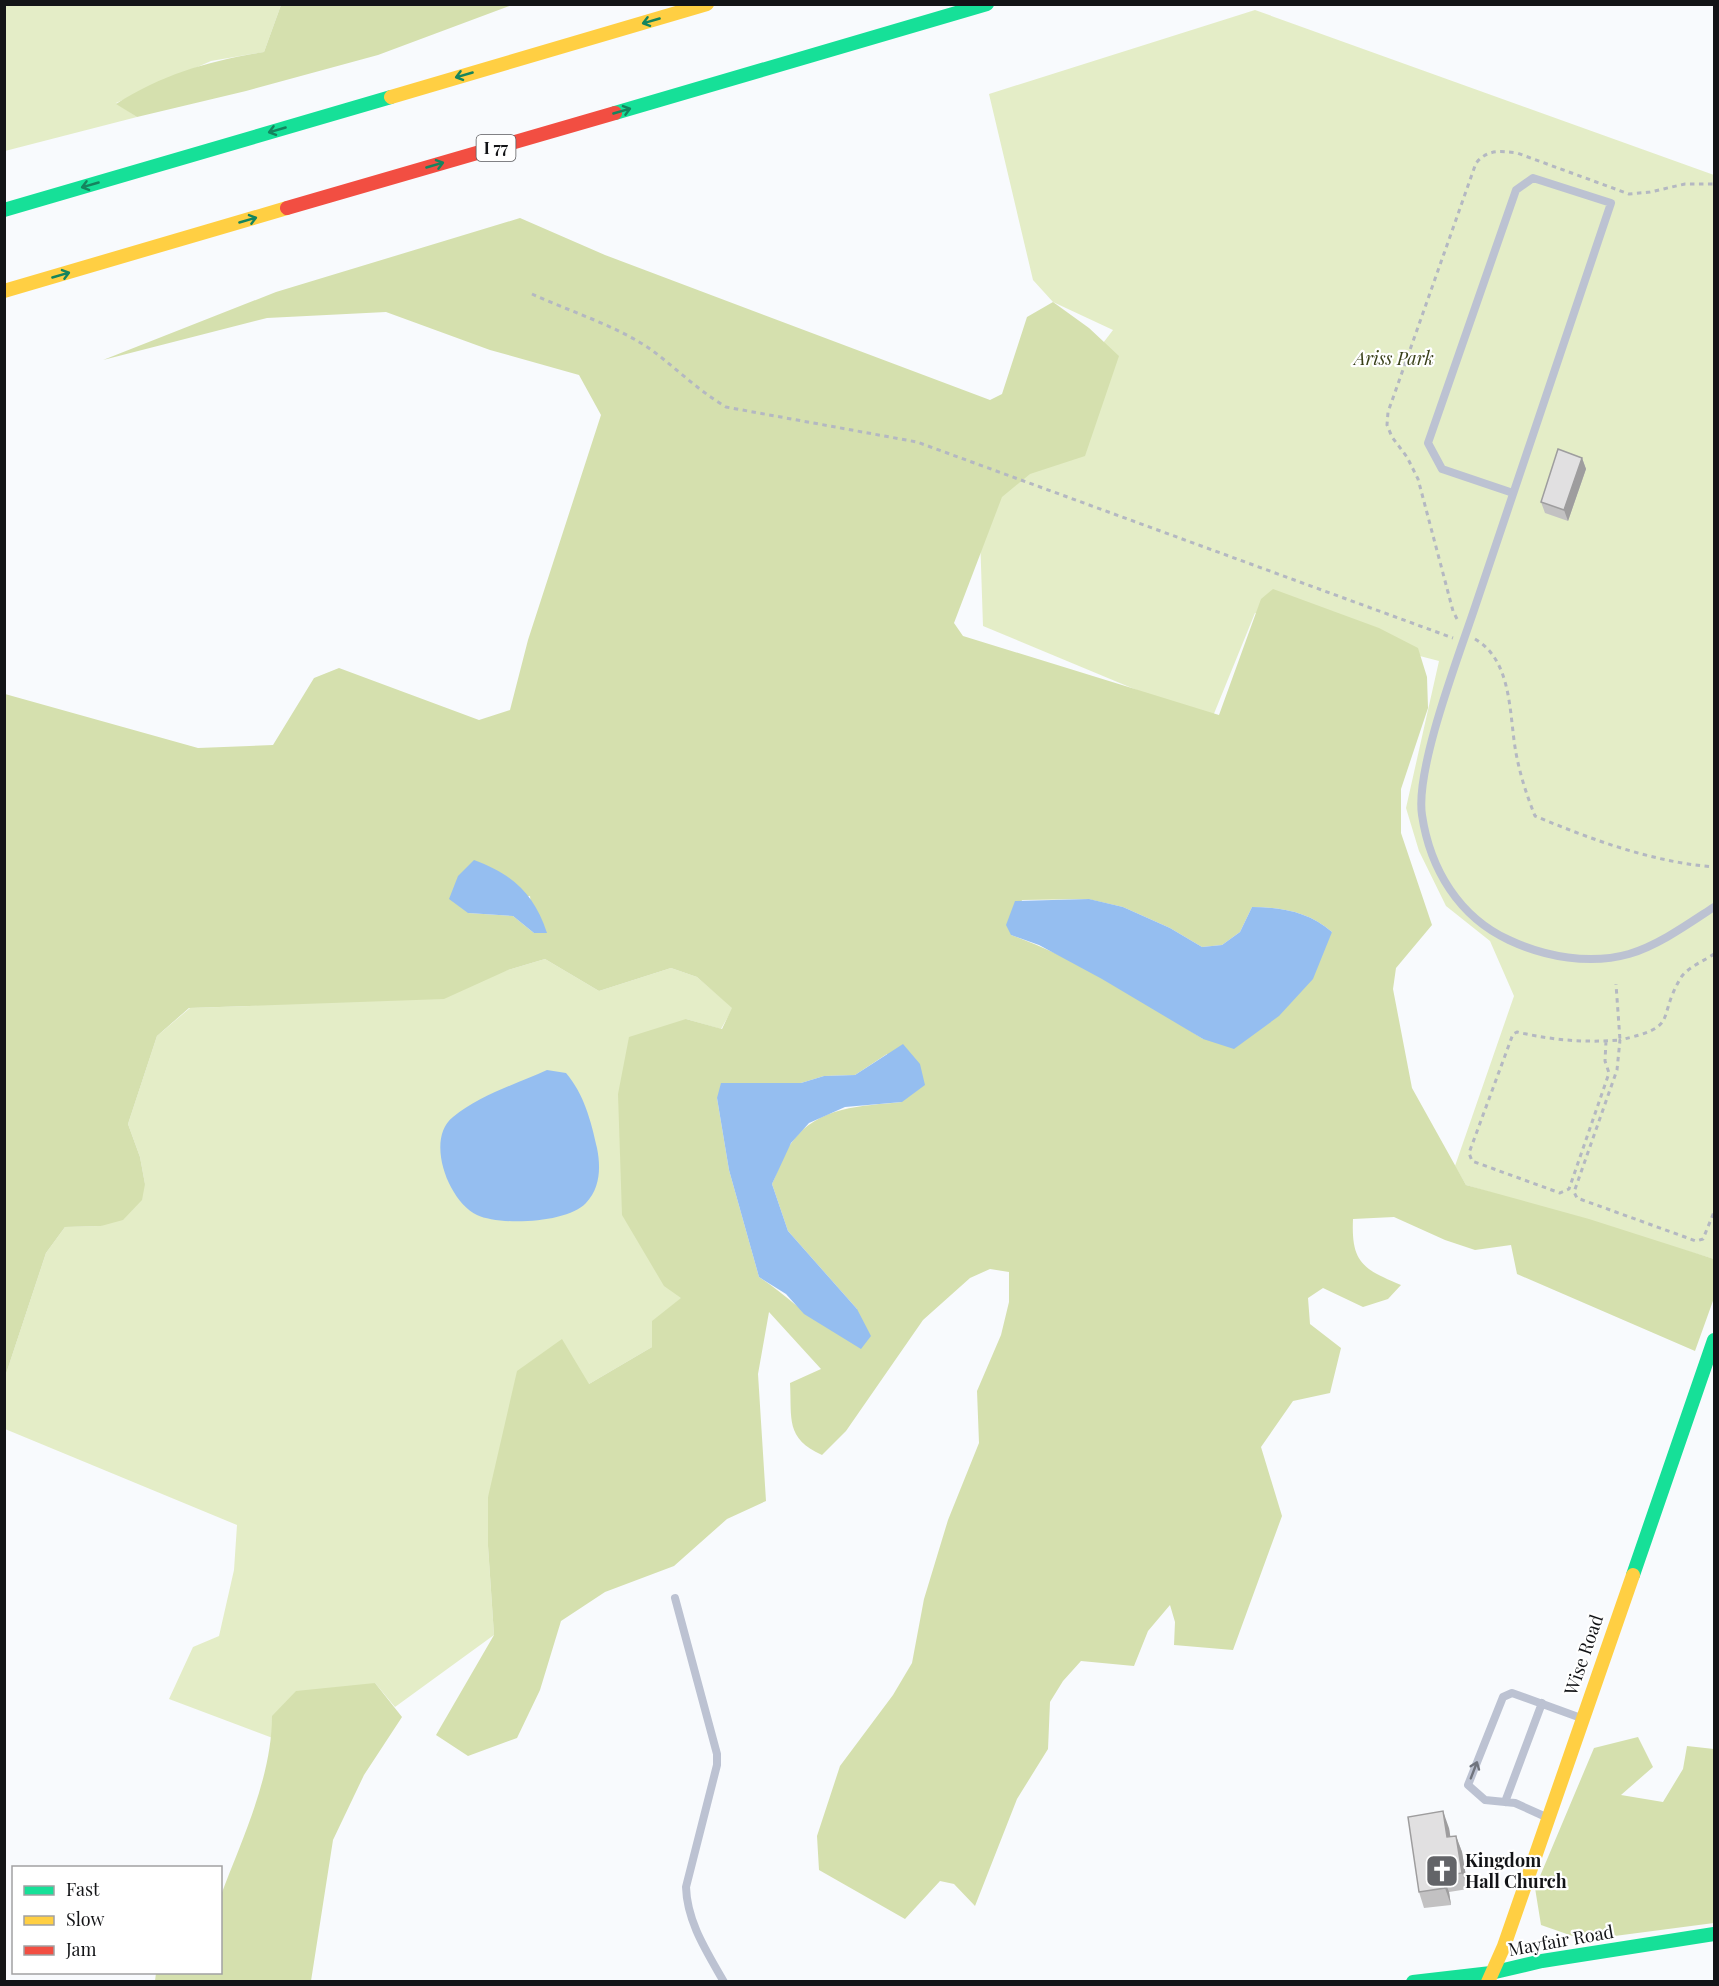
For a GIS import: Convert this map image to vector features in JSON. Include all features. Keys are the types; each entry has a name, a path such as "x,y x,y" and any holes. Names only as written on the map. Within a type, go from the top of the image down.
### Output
{"main road":[{"path":"4,210 707,4"},
{"name":"I 77","path":"4,291 987,4"},
{"name":"Wise Road","path":"1490,1977 1504,1946 1581,1718 1714,1340"},
{"name":"Mayfair Road","path":"1413,1982 1490,1977 1542,1961 1714,1934"}],"lane":[{"path":"1513,493 1442,469 1428,443 1516,190 1533,178 1611,203 1463,642 1425,773 1422,814 1442,879 1461,906 1496,934 1524,948 1571,958 1628,954 1659,940 1714,907"},
{"path":"675,1598 717,1754 717,1764 686,1887 687,1904 706,1950 724,1982"},
{"path":"1548,1817 1515,1803 1485,1800 1468,1785 1503,1697 1512,1693 1581,1718"},
{"path":"1505,1802 1542,1703"}],"path":[{"path":"532,294 629,337 652,351 699,391 726,407 917,442 1463,642"},
{"path":"1466,633 1480,642 1497,662 1509,694 1516,753 1527,796 1535,816 1599,843 1684,864 1714,867"},
{"path":"1606,1041 1605,1061 1609,1073 1569,1189 1560,1193 1472,1161 1469,1153 1513,1034 1517,1032 1551,1040 1606,1041 1653,1032 1662,1024 1681,977 1714,954"},
{"path":"1616,984 1620,1040 1617,1070 1575,1196 1696,1241 1703,1239 1714,1212"}],"green space":[{"path":"281,4 512,5 378,55 246,91 137,117 116,104 151,84 187,70 264,52"},
{"path":"5,5 281,5 264,52 211,61 116,103 137,117 5,151"},
{"name":"Ariss Park","path":"1255,10 1714,175 1714,1259 1466,1185 1455,1166 1514,996 1490,941 1446,906 1419,851 1406,808 1439,661 1255,613 1211,721 983,626 979,505 1113,330 1053,302 1033,280 989,94"},
{"path":"520,218 605,255 990,400 1002,394 1027,317 1053,302 1089,328 1119,356 1085,456 1030,474 1002,497 954,623 963,636 1219,715 1261,599 1273,589 1379,628 1418,648 1427,677 1428,708 1401,789 1401,833 1432,925 1396,968 1393,989 1412,1088 1466,1185 1589,1219 1714,1259 1714,1298 1695,1351 1517,1274 1511,1245 1475,1250 1445,1240 1394,1217 1353,1219 1354,1246 1362,1262 1377,1274 1401,1285 1388,1299 1363,1307 1323,1288 1308,1298 1310,1324 1341,1348 1330,1393 1293,1401 1261,1447 1282,1516 1233,1650 1174,1645 1175,1622 1170,1605 1148,1631 1134,1666 1081,1661 1063,1681 1050,1702 1048,1749 1017,1799 975,1906 954,1884 940,1881 905,1919 819,1870 817,1836 840,1766 893,1695 912,1663 924,1599 948,1520 979,1443 977,1391 1001,1335 1009,1302 1009,1272 990,1269 970,1278 923,1320 846,1431 822,1455 810,1449 796,1434 791,1417 790,1383 821,1369 769,1312 758,1374 766,1501 727,1519 674,1566 605,1592 561,1621 540,1690 517,1738 468,1756 436,1735 494,1635 488,1546 488,1497 517,1371 562,1339 589,1384 652,1347 652,1321 681,1298 664,1286 622,1215 618,1094 629,1037 686,1019 722,1029 732,1008 697,977 671,968 599,991 545,959 508,970 444,999 189,1008 157,1036 128,1124 140,1157 145,1184 142,1200 123,1220 101,1226 65,1227 46,1253 5,1377 5,694 198,748 273,745 314,678 339,668 479,720 510,710 528,640 601,415 579,375 490,350 386,312 267,318 103,360 276,292","holes":["530,896 534,933 513,916 468,913","1088,899 1123,907 1170,928 1202,947 1222,945 1240,932 1252,907 1295,912 1314,920 1332,932 1203,1039 1086,968 1011,935 1022,900","887,1054 902,1102 842,1110 815,1121 792,1142 772,1184 788,1231 857,1309 829,1328 759,1277 729,1170 717,1098 780,1084 801,1083 824,1076 855,1075"]},
{"path":"545,959 599,991 671,968 697,977 733,1008 721,1029 686,1019 682,1298 653,1321 652,1347 589,1384 488,1497 488,1546 494,1635 395,1707 375,1683 278,1740 169,1699 193,1647 219,1636 234,1570 237,1525 5,1429 5,1377 46,1253 65,1227 101,1226 145,1184 140,1157 128,1124 157,1036 190,1008 250,1006 508,970"},
{"path":"375,1683 402,1717 364,1775 333,1840 311,1981 155,1981 156,1974 222,1974 222,1892 261,1785 271,1739 272,1716 296,1691"},
{"path":"1638,1737 1653,1767 1621,1795 1663,1802 1683,1769 1687,1746 1714,1749 1714,1923 1584,1940 1541,1925 1535,1888 1594,1748"}],"water":[{"path":"474,860 500,872 520,887 535,907 547,933 534,933 513,916 468,913 449,899 458,876"},
{"path":"1089,899 1123,907 1170,928 1202,947 1222,945 1240,932 1252,907 1295,912 1314,920 1332,932 1313,979 1279,1016 1234,1049 1203,1039 1102,979 1039,945 1011,935 1006,925 1015,901"},
{"path":"903,1044 920,1064 925,1085 902,1102 845,1107 809,1123 791,1143 772,1184 788,1231 857,1309 871,1336 861,1349 804,1314 786,1294 759,1277 729,1170 717,1098 721,1083 801,1083 824,1076 855,1075"},
{"path":"547,1070 566,1073 578,1090 586,1108 598,1155 599,1170 594,1191 586,1203 565,1215 533,1221 501,1221 477,1215 466,1208 449,1184 441,1154 441,1140 445,1127 453,1117 475,1102"}],"building":[{"path":"1558,449 1582,458 1564,510 1541,502"},
{"name":"Kingdom Hall Church","path":"1443,1811 1447,1837 1456,1836 1462,1873 1443,1876 1445,1888 1419,1892 1408,1817"}],"traffic: fast":[{"path":"615,113 987,4"},
{"path":"4,210 391,97"},
{"path":"1633,1575 1714,1340"},
{"path":"1413,1982 1491,1973 1542,1961 1714,1934"}],"traffic: slow":[{"path":"391,97 707,4"},
{"path":"4,291 287,208"},
{"path":"1488,1982 1504,1946 1633,1575"}],"traffic: jam":[{"path":"287,208 615,113"}],"place":[{"name":"Kingdom Hall Church","path":"1442,1871"}]}
